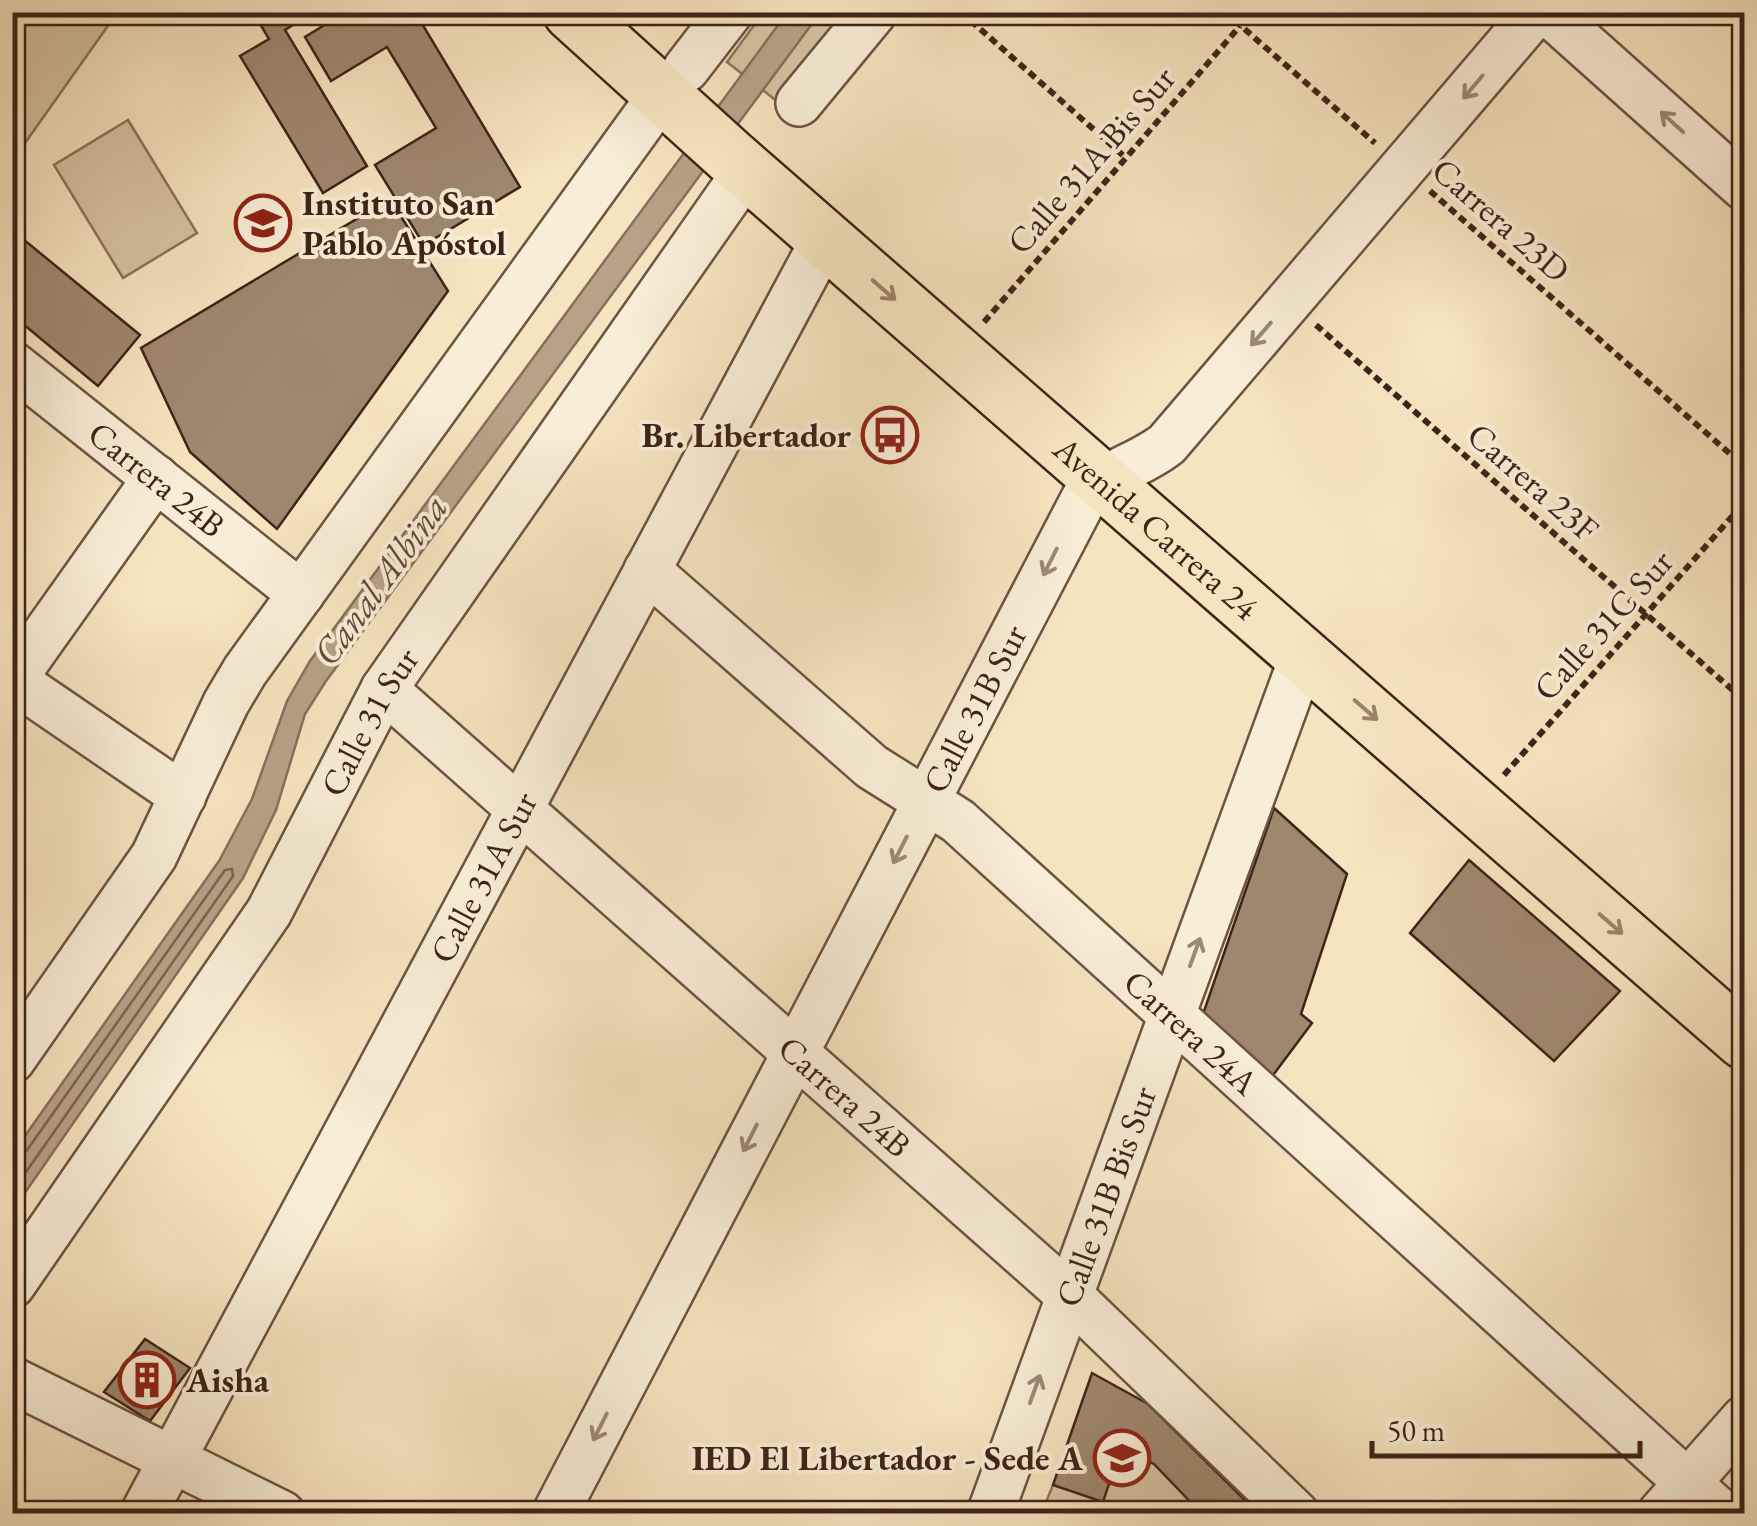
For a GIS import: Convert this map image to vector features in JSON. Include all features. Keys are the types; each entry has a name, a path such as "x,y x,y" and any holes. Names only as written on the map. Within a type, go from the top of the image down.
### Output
{"main road":[{"name":"Avenida Carrera 24","path":"571,12 723,118 980,327 1304,656 1744,1041"},
{"name":"Avenida Carrera 24","path":"624,12 723,118 825,238 1500,780 1744,992"}],"street":[{"name":"Calle 31 Sur","path":"12,1285 270,912 384,689 723,118 730,12"},
{"name":"Calle 31 Sur","path":"12,1060 142,876 226,703 301,594 723,118 874,12"},
{"name":"Calle 31B Sur","path":"555,1514 1078,507 1119,471 1167,444 1536,12"},
{"path":"1548,12 1744,187"},
{"name":"Calle 31A Sur","path":"144,1514 825,238"},
{"name":"Carrera 24B","path":"12,364 301,594"},
{"path":"156,478 13,680 183,796"},
{"name":"Carrera 24A","path":"647,570 872,767 958,821 1172,1015 1674,1498 1722,1514"},
{"name":"Calle 31B Bis Sur","path":"990,1514 1304,656"},
{"name":"Carrera 24B","path":"384,689 1070,1294 1296,1514"},
{"path":"12,1380 282,1514"},
{"path":"1674,1498 1744,1419"}],"path":[{"path":"961,12 1126,158"},
{"name":"Carrera 23D","path":"1225,12 1744,466"},
{"name":"Calle 31A Bis Sur","path":"980,327 1240,26"},
{"name":"Carrera 23F","path":"1289,301 1744,700"},
{"name":"Calle 31C Sur","path":"1500,780 1744,504"}],"shaded area":[{"path":"12,13 117,13 13,160"},
{"path":"763,13 858,13 783,106 727,62"},
{"path":"128,120 197,233 123,278 54,165"},
{"path":"1121,1448 1154,1464 1202,1513 1041,1514 1053,1485 1102,1501"}],"water":[{"name":"Canal Albina","path":"787,13 820,13 326,681 305,714 276,810 243,878 13,1210 13,1153 219,861 252,799 287,701 310,661"}],"building":[{"path":"253,12 314,12 285,30 367,166 323,193 240,56 269,39"},
{"path":"346,12 415,12 520,187 424,245 375,165 436,128 387,47 331,81 305,37"},
{"path":"390,199 448,291 277,529 190,452 141,348"},
{"path":"12,230 140,335 98,386 12,315"},
{"path":"1274,808 1347,874 1301,1014 1312,1023 1271,1078 1202,1017"},
{"path":"1469,860 1620,991 1554,1061 1410,933"},
{"name":"Aisha","path":"145,1339 190,1368 150,1421 104,1392"},
{"path":"1092,1373 1148,1404 1257,1512 1202,1514 1154,1464 1121,1448 1103,1502 1053,1485"}],"place":[{"name":"Instituto San Pablo Apóstol","path":"263,223"},
{"name":"Br. Libertador","path":"890,435"},
{"name":"Aisha","path":"147,1380"},
{"name":"IED El Libertador - Sede A","path":"1122,1458"}]}
